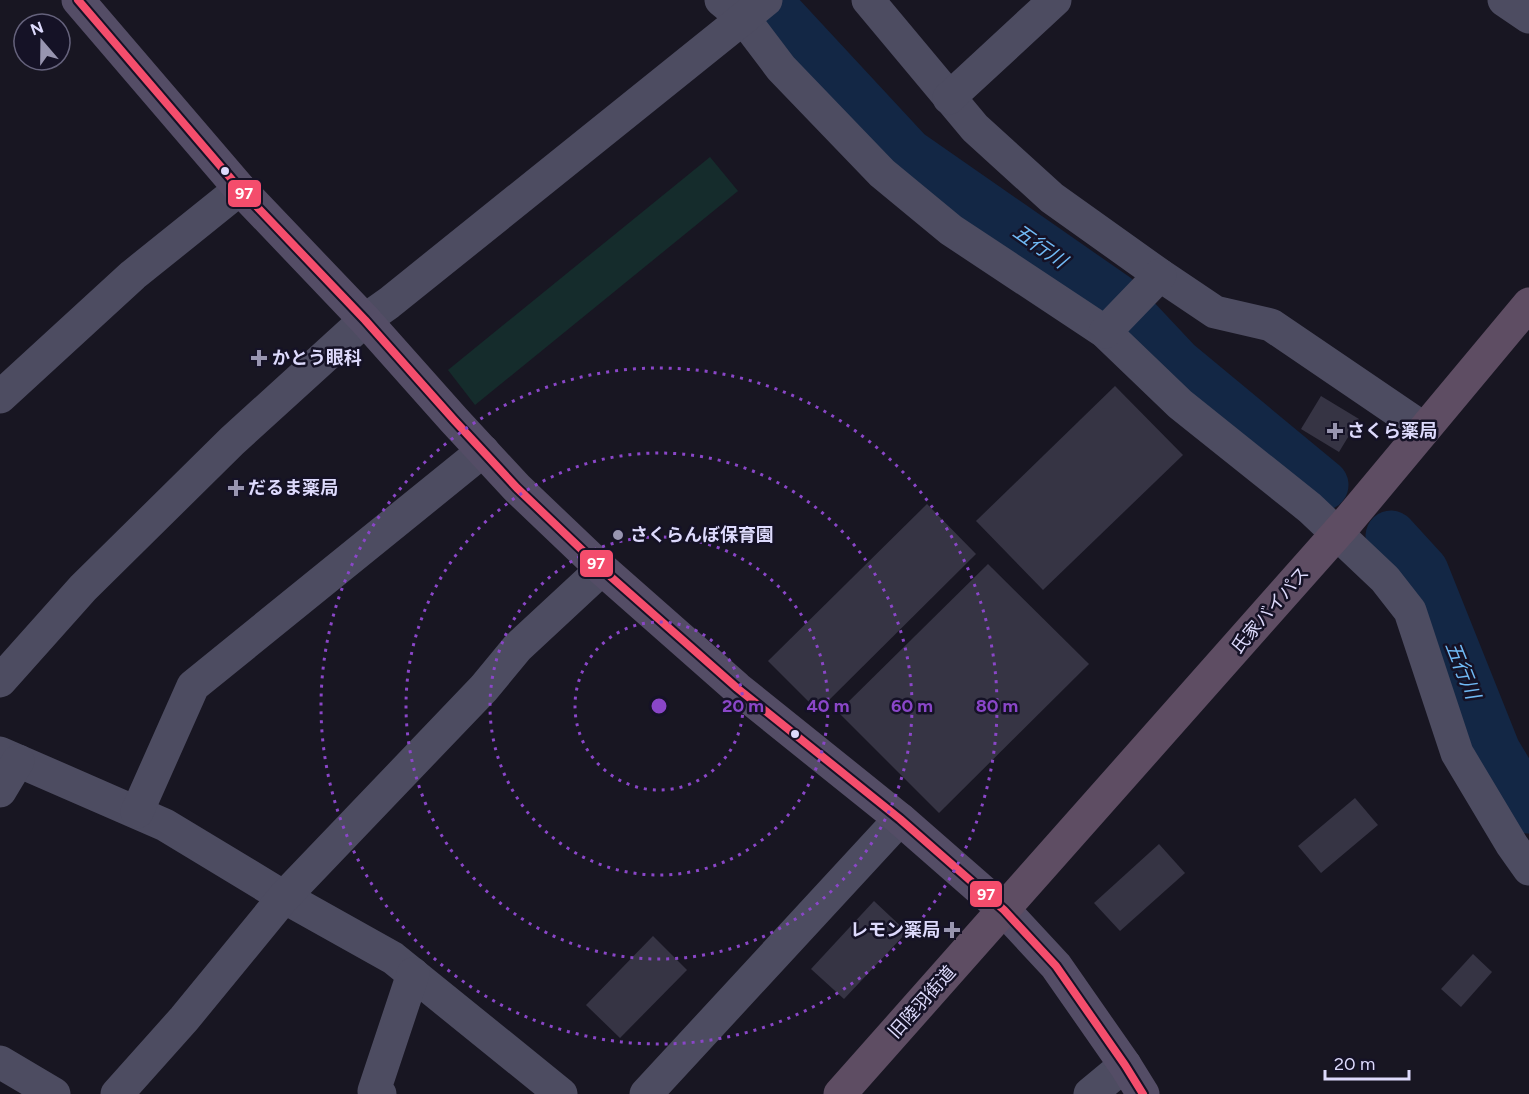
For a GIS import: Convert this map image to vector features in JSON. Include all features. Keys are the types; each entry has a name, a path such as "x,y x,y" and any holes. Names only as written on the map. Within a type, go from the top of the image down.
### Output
{"highway":[{"name":"氏家バイパス","path":"1004,910 1338,533 1424,429 1526,314"},
{"name":"旧陸羽街道","path":"840,1094 1004,910"}],"main road":[{"path":"78,0 240,189 365,320 517,488 602,569 737,687 900,819 1004,910 1056,966 1143,1094"}],"street":[{"path":"868,0 975,128 1149,286 1215,312 1271,325 1424,429"},
{"path":"949,98 1055,0"},
{"path":"1504,0 1529,16"},
{"path":"0,681 91,580 232,441 365,320 399,295 746,7 781,68 882,173 951,230 1109,328 1180,404 1310,508 1385,579 1410,611 1457,753 1512,845 1529,868"},
{"path":"0,397 133,275 240,189"},
{"path":"1109,328 1149,286"},
{"path":"137,813 193,686 483,451"},
{"path":"117,1094 184,1019 284,897 484,688 517,648 602,569"},
{"path":"0,790 9,757 165,825 284,897 393,958 561,1094"},
{"path":"646,1094 900,819"},
{"path":"380,1094 374,1091 412,974"},
{"path":"0,1062 54,1094"},
{"path":"1090,1094 1125,1065"}],"green space":[{"path":"710,157 738,191 475,405 448,370"}],"building":[{"path":"1115,386 1183,455 1043,590 976,521"},
{"path":"1321,396 1359,419 1339,452 1301,429"},
{"path":"927,504 976,554 818,711 768,661"},
{"path":"988,564 1089,664 939,813 838,712"},
{"path":"1355,798 1378,825 1321,873 1298,846"},
{"path":"1159,844 1185,873 1120,931 1094,903"},
{"path":"874,901 907,932 844,999 811,969"},
{"path":"653,936 687,970 620,1038 586,1005"},
{"path":"1473,954 1492,972 1461,1007 1441,989"}],"waterway":[{"name":"五行川","path":"765,0 908,154 1115,298 1177,364 1323,485"},
{"name":"五行川","path":"1391,536 1423,571 1495,751 1529,808"}],"transit line":[{"name":"97","path":"78,0 240,189 365,320 517,488 602,569 737,688 900,819 1004,910 1056,966 1143,1094"}],"place":[{"name":"かとう眼科","path":"259,358"},
{"name":"さくら薬局","path":"1335,431"},
{"name":"だるま薬局","path":"236,488"},
{"name":"さくらんぼ保育園","path":"618,535"},
{"name":"レモン薬局","path":"952,930"}]}
